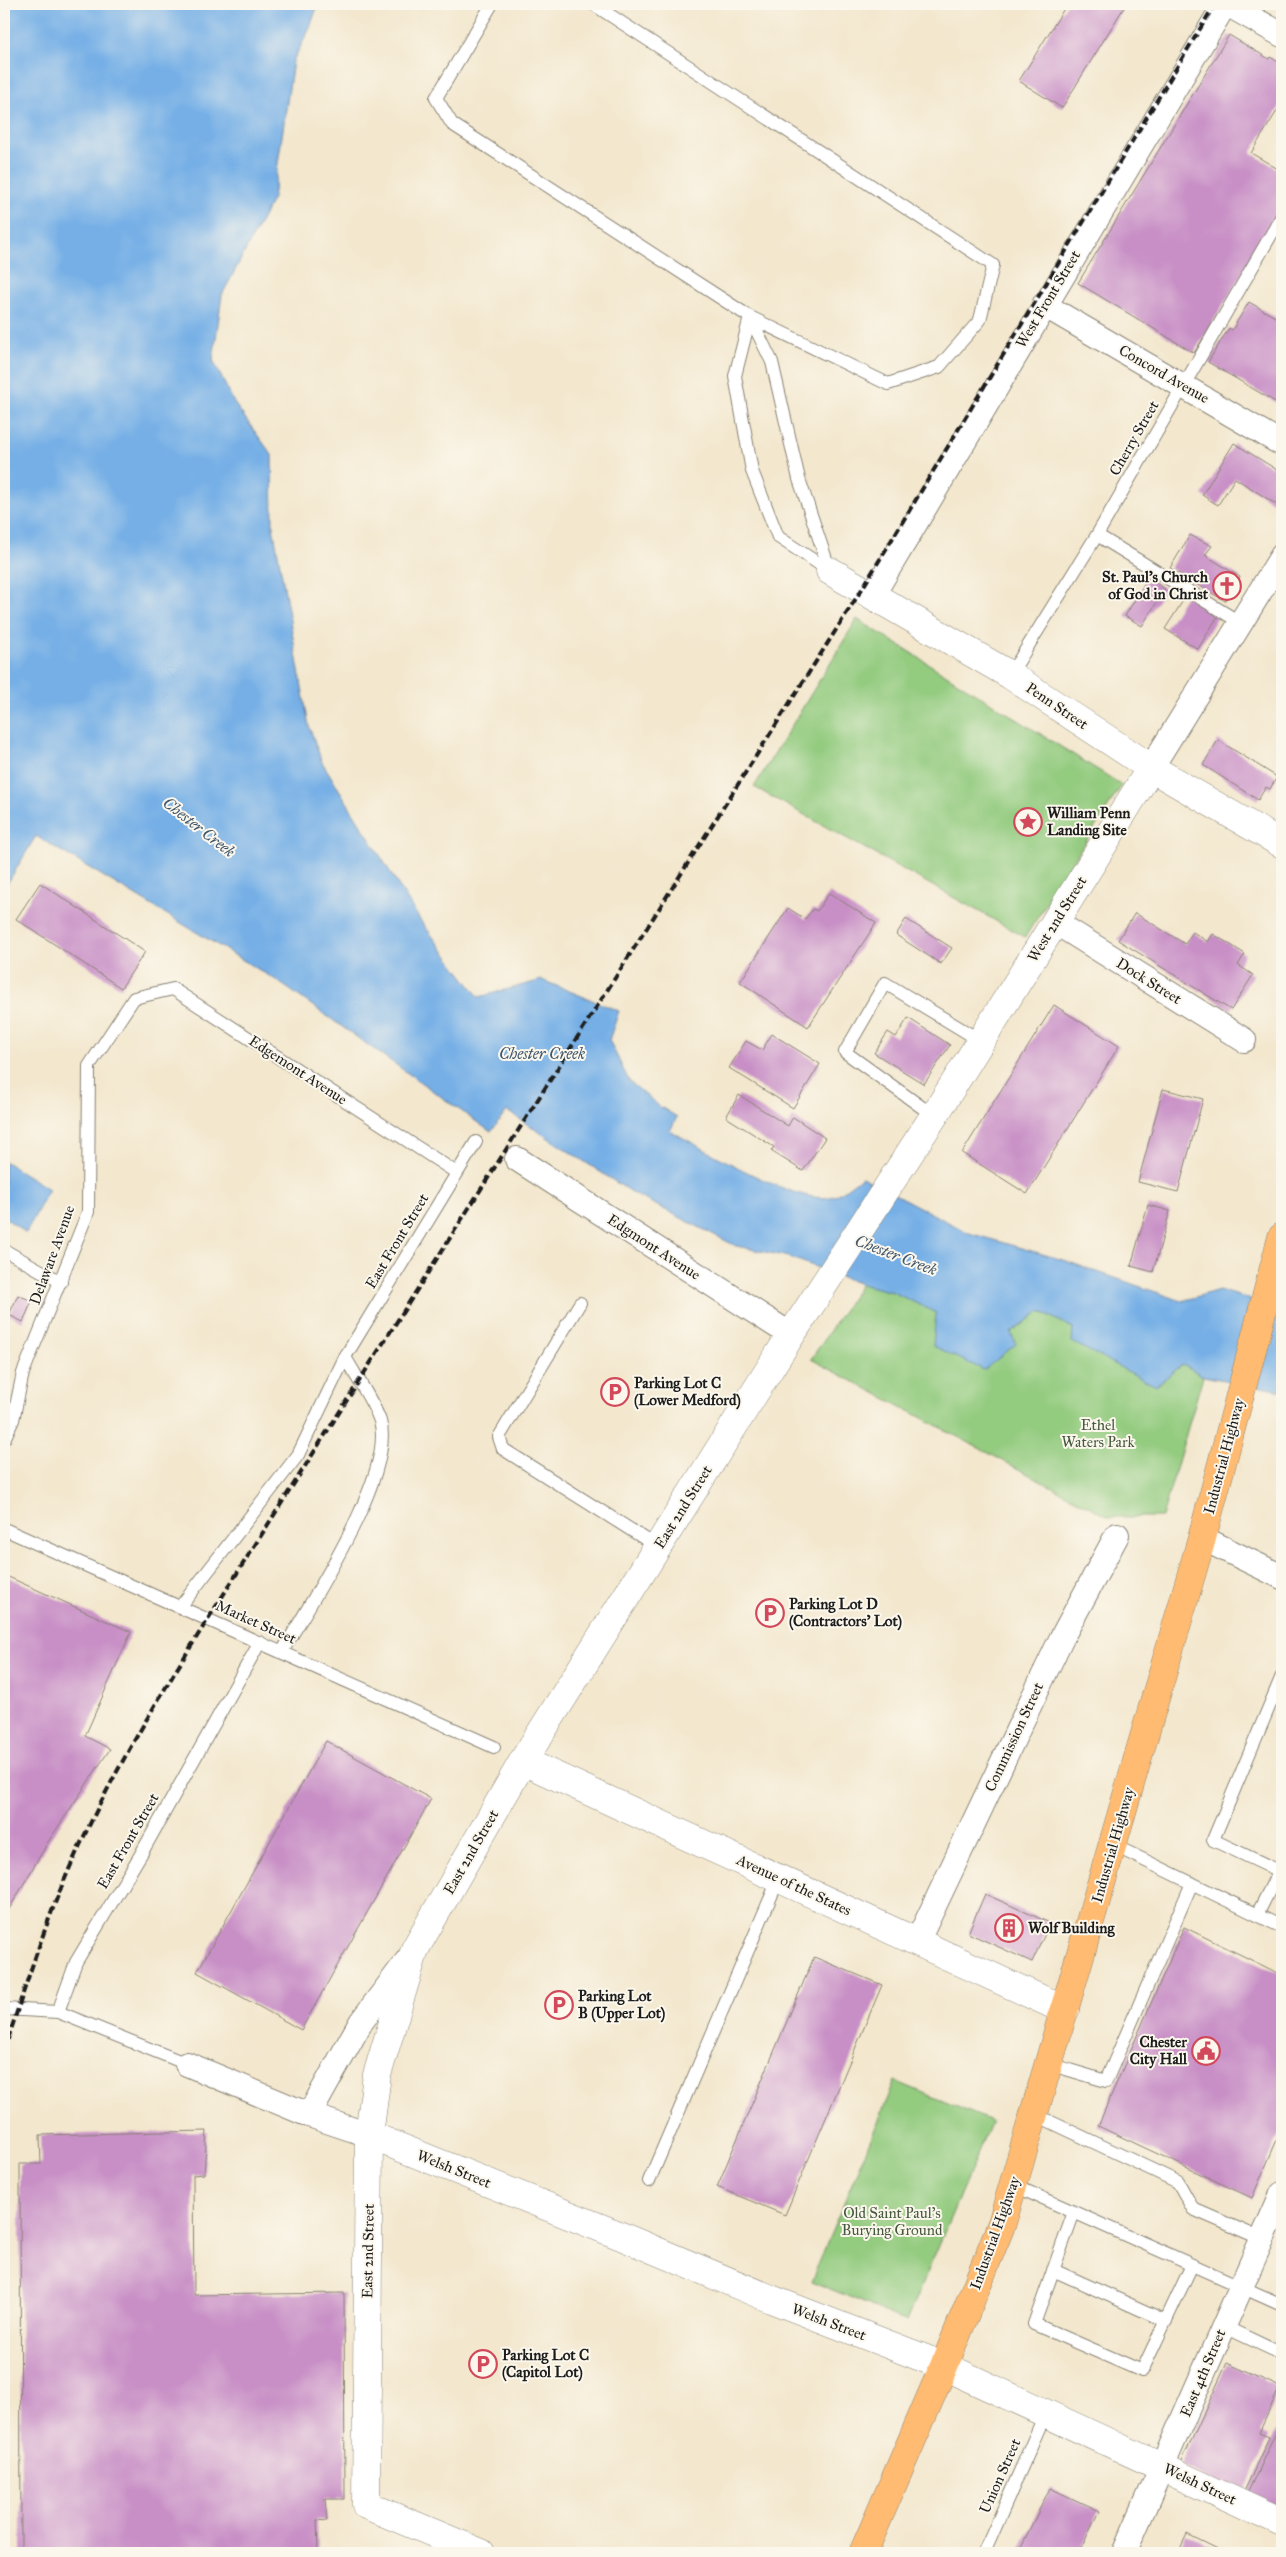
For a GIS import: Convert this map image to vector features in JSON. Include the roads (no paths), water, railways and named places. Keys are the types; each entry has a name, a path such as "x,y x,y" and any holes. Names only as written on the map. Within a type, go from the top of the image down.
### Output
{"main road":[{"name":"Industrial Highway","path":"863,2553 944,2366 1002,2223 1202,1538 1272,1283 1282,1237"}],"street":[{"path":"1226,4 1282,35"},
{"name":"West Front Street","path":"872,596 1044,305 1226,4"},
{"name":"Concord Avenue","path":"1044,305 1282,444"},
{"name":"West 2nd Street","path":"828,1280 934,1116 1282,556"},
{"name":"Penn Street","path":"830,571 1010,674 1150,768 1282,844"},
{"name":"Dock Street","path":"1055,922 1244,1040"},
{"name":"Edgmont Avenue","path":"517,1159 791,1335"},
{"name":"East 2nd Street","path":"481,2553 366,2505 370,2135 376,2074 415,1949 523,1760 791,1335 828,1280"},
{"name":"Commission Street","path":"917,1942 1061,1638 1117,1535"},
{"path":"1202,1538 1282,1577"},
{"name":"Avenue of the States","path":"523,1760 1065,2010"},
{"path":"309,2115 361,2022 415,1949"},
{"path":"187,2064 309,2115 370,2135"},
{"name":"Welsh Street","path":"370,2135 621,2236 771,2299 944,2366 1282,2523"},
{"name":"East 4th Street","path":"1124,2553 1282,2194"}],"lane":[{"path":"492,4 436,98 452,124 750,317 888,384 939,367 980,320 994,265 593,4"},
{"name":"Cherry Street","path":"1010,674 1097,535 1282,216"},
{"path":"750,317 772,362 799,479 830,571"},
{"path":"750,317 735,376 752,470 778,537 830,571"},
{"path":"1097,535 1241,623"},
{"path":"934,1116 845,1052 885,983 980,1041"},
{"name":"Edgemont Avenue","path":"134,998 173,989 457,1173"},
{"name":"Delaware Avenue","path":"4,1439 13,1420 23,1373 88,1212 88,1066 134,998"},
{"name":"East Front Street","path":"180,1606 298,1456 345,1357 476,1142"},
{"path":"4,1250 61,1282"},
{"path":"580,1303 499,1437 503,1449 658,1547"},
{"path":"282,1652 364,1505 380,1458 380,1422 345,1357"},
{"name":"Market Street","path":"4,1529 494,1746"},
{"name":"East Front Street","path":"58,2012 76,1962 141,1854 260,1642"},
{"path":"1257,1915 1281,1867 1213,1840 1282,1676"},
{"path":"1112,1845 1282,1927"},
{"path":"649,2181 779,1878"},
{"path":"1049,2064 1106,2081 1192,1883"},
{"path":"4,2009 58,2012 187,2064"},
{"path":"1034,2114 1178,2182 1193,2210 1262,2239"},
{"path":"1013,2185 1282,2304"},
{"path":"1074,2212 1034,2324 1142,2371 1192,2265"},
{"path":"1054,2270 1166,2320"},
{"path":"1223,2326 1282,2354"},
{"name":"Union Street","path":"984,2553 1046,2412"}],"water":[{"name":"Chester Creek","path":"4,4 318,4 310,28 293,61 273,198 222,295 213,360 234,403 272,455 273,526 309,726 322,762 420,920 479,997 542,980 619,1011 609,1040 629,1081 659,1106 677,1117 670,1131 773,1184 815,1197 830,1197 843,1191 862,1177 969,1233 1060,1259 1182,1301 1219,1290 1282,1309 1282,1391 1203,1376 1183,1364 1156,1386 1072,1342 1073,1328 1040,1311 1011,1333 1016,1344 984,1370 933,1346 936,1313 893,1292 861,1284 789,1257 736,1246 634,1194 507,1111 491,1132 276,980 36,836 4,889"},
{"path":"4,1161 49,1189 26,1233 4,1217"}],"railway":[{"path":"4,2051 55,1904 89,1825 155,1706 208,1619 862,589 1215,4"}],"place":[{"name":"St. Paul's Church of God in Christ","path":"1227,586"},
{"name":"William Penn Landing Site","path":"1028,822"},
{"name":"Parking Lot C (Lower Medford)","path":"615,1392"},
{"name":"Parking Lot D (Contractors' Lot)","path":"770,1613"},
{"name":"Wolf Building","path":"1009,1928"},
{"name":"Parking Lot B (Upper Lot)","path":"559,2005"},
{"name":"Chester City Hall","path":"1206,2051"},
{"name":"Parking Lot C (Capitol Lot)","path":"483,2364"}],"park label":[{"name":"Ethel Waters Park","path":"1098,1434"},
{"name":"Old Saint Paul's Burying Ground","path":"892,2222"}]}
